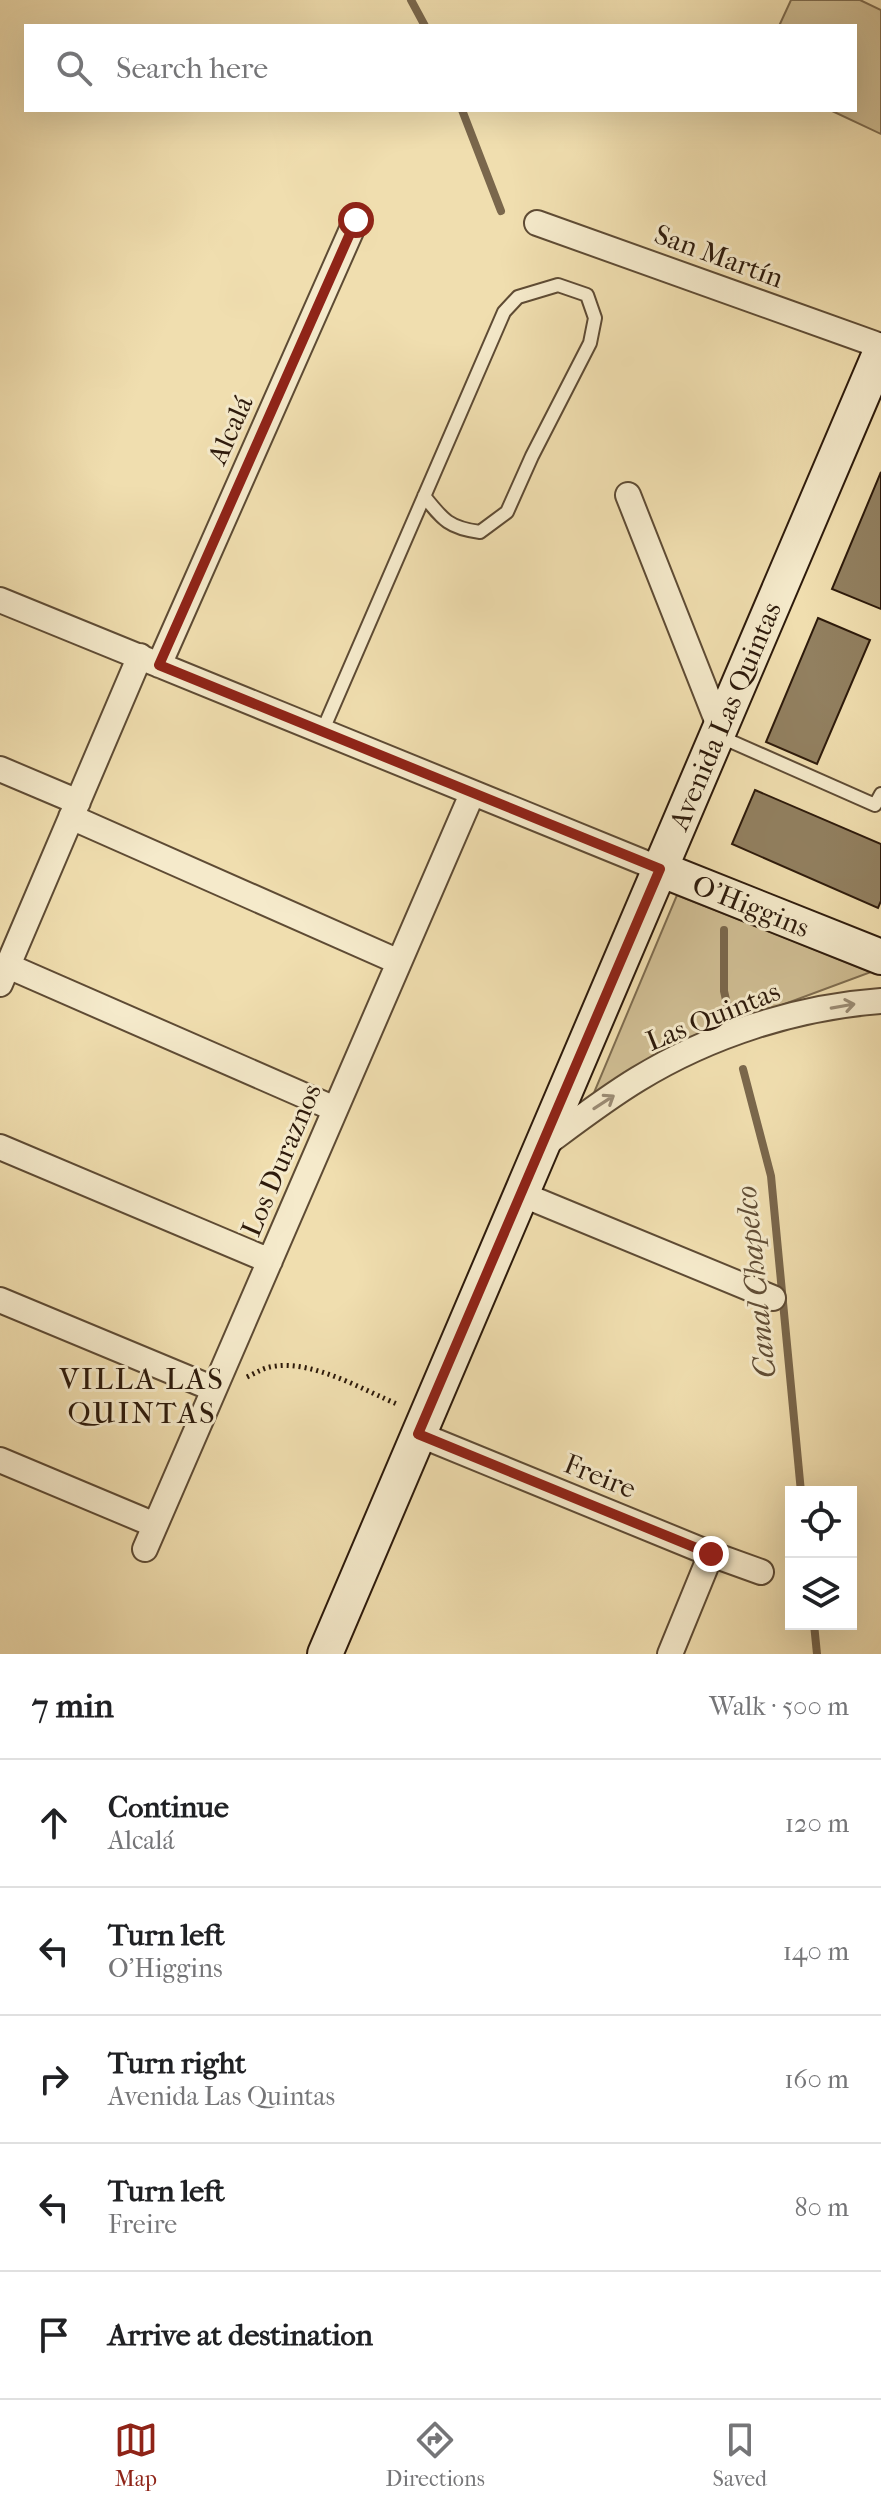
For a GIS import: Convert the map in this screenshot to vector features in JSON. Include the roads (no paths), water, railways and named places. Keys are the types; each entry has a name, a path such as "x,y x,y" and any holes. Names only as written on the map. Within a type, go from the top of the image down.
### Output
{"street":[{"name":"Alcalá","path":"4,975 9,938 150,660 356,220"},
{"name":"San Martín","path":"537,223 881,349"},
{"name":"Avenida Las Quintas","path":"325,1654 881,349"},
{"path":"628,495 719,732"},
{"name":"O'Higgins","path":"0,600 472,794 881,957"},
{"path":"0,769 74,810 399,962"},
{"name":"Los Duraznos","path":"145,1549 472,794"},
{"path":"4,975 335,1109"},
{"name":"Las Quintas","path":"541,1148 639,1078 692,1051 747,1029 803,1012 881,1001"},
{"path":"0,1147 270,1261"},
{"path":"521,1194 773,1298"},
{"path":"0,1300 214,1389"},
{"name":"Freire","path":"422,1425 711,1554 761,1572"},
{"path":"0,1460 155,1525"},
{"path":"670,1654 711,1554"}],"lane":[{"path":"322,732 424,496 504,312 518,297 558,285 587,295 595,318 590,343 507,512 480,532 457,529 438,514 424,496"},
{"path":"719,732 875,805 881,794"}],"waterway":[{"name":"Canal Chapelco","path":"411,0 424,24"},
{"name":"Canal Chapelco","path":"463,112 501,211"},
{"name":"Canal Chapelco","path":"724,930 724,991 731,1022"},
{"name":"Canal Chapelco","path":"743,1069 771,1176 800,1486"},
{"name":"Canal Chapelco","path":"815,1630 817,1654"}],"district":[{"name":"VILLA LAS QUINTAS","path":"142,1396"}]}
